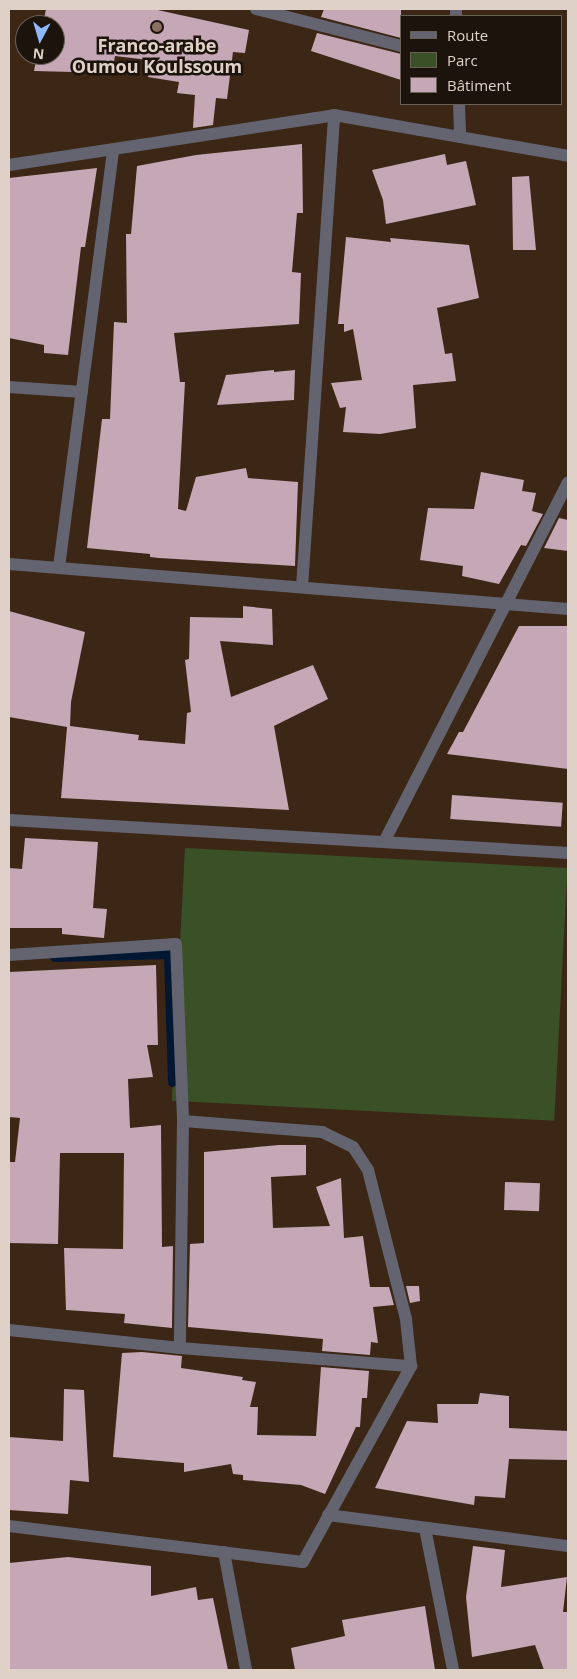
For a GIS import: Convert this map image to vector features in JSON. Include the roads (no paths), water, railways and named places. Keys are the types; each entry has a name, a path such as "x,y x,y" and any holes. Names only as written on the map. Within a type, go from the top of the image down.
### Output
{"street":[{"path":"256,9 400,46"},
{"path":"459,105 460,137"},
{"path":"302,587 334,115"},
{"path":"9,166 334,115 568,156"},
{"path":"59,567 113,149"},
{"path":"9,387 82,392"},
{"path":"384,842 568,482"},
{"path":"9,564 568,609"},
{"path":"9,820 568,853"},
{"path":"9,955 176,944 183,1121 180,1348"},
{"path":"9,1526 303,1562 411,1366 406,1319 368,1170 353,1147 322,1132 183,1121"},
{"path":"9,1330 180,1348 411,1366"},
{"path":"328,1515 568,1546"},
{"path":"425,1528 452,1670"},
{"path":"224,1552 246,1670"}],"waterway":[{"path":"54,957 168,954 172,1082"}],"place":[{"name":"Franco-arabe Oumou Koulssoum","path":"157,27"}]}
